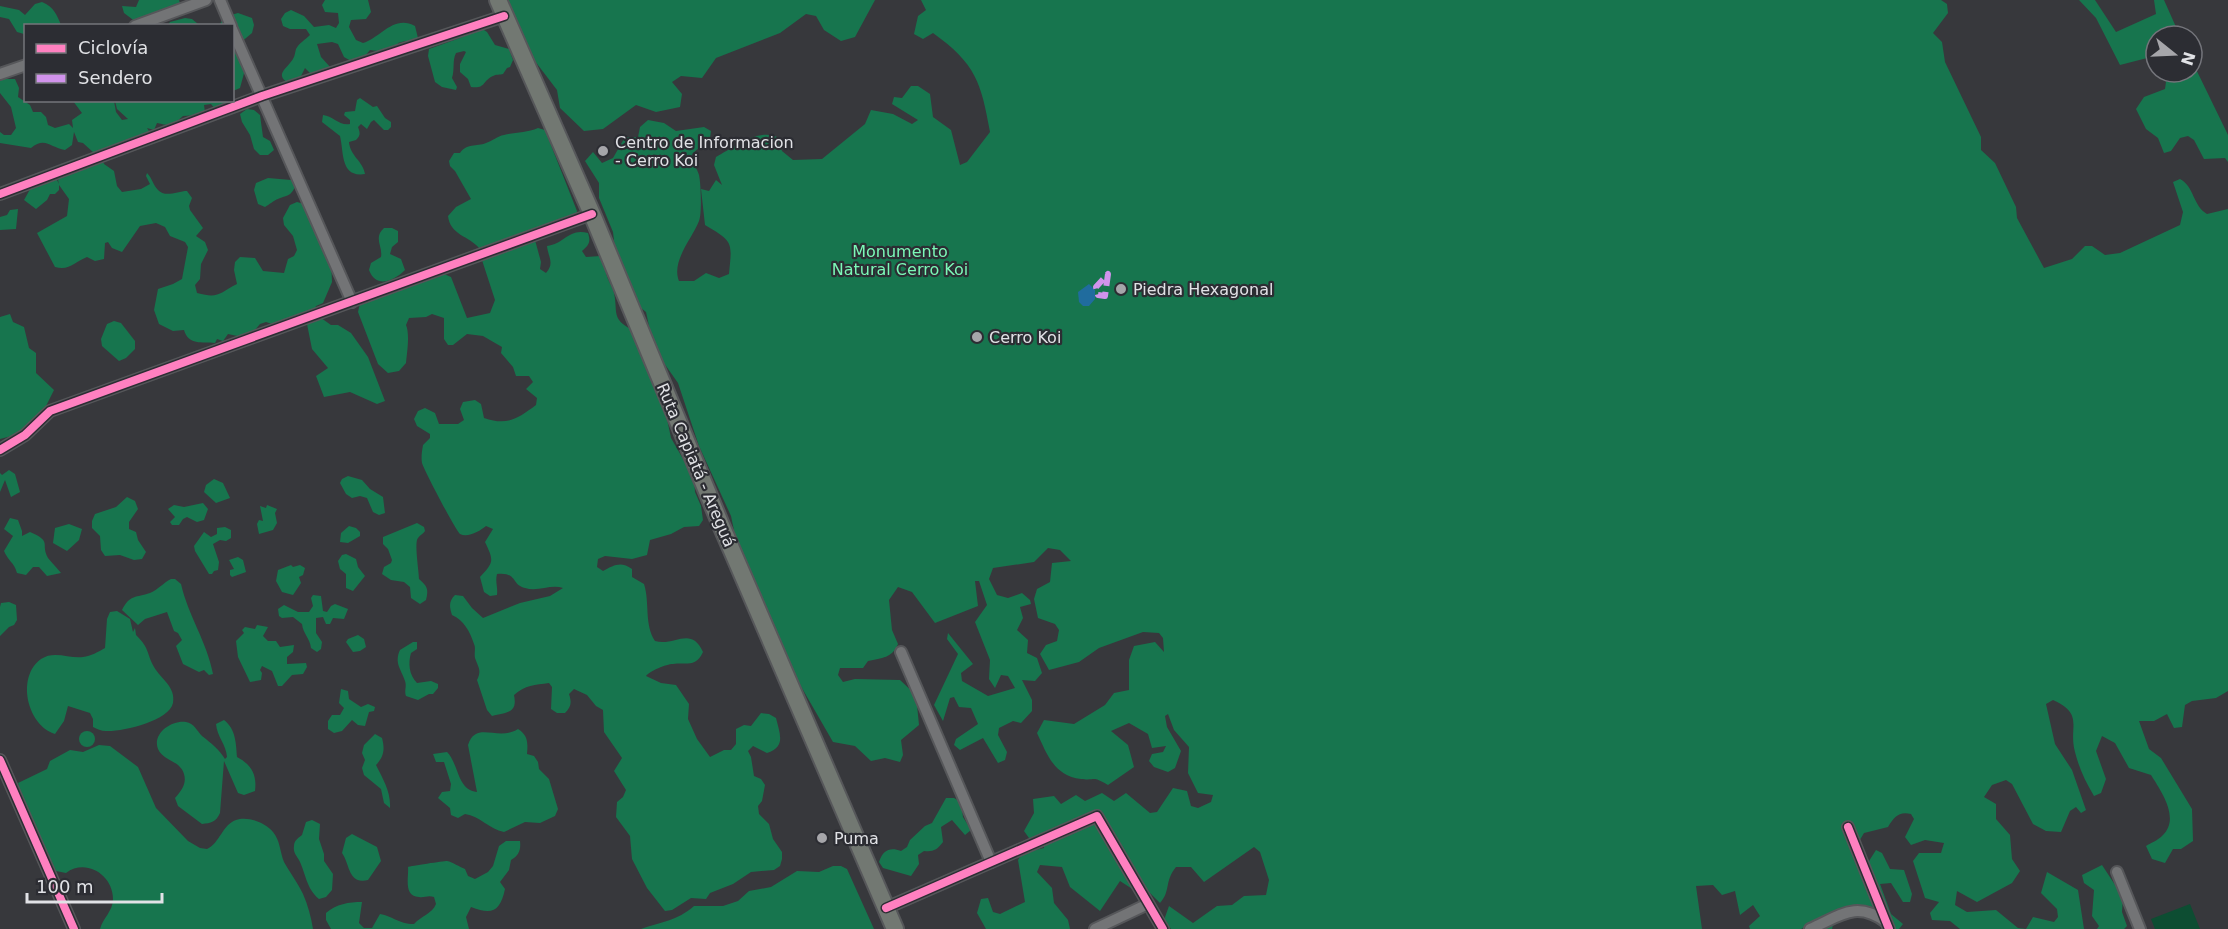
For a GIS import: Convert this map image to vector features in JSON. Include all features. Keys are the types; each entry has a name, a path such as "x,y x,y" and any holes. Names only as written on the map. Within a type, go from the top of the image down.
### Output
{"main road":[{"name":"Ruta Capiatá - Areguá","path":"501,8 591,214 720,525 895,929"}],"street":[{"path":"140,24 206,0"},
{"path":"220,0 231,24"},
{"path":"0,194 501,8"},
{"path":"234,32 352,302"},
{"path":"0,74 24,66"},
{"path":"0,450 25,435 50,411 591,214"},
{"path":"901,652 991,862"},
{"path":"0,760 5,787 74,929"},
{"path":"886,908 1096,816 1163,929"},
{"path":"1848,827 1887,926"},
{"path":"2117,872 2140,929"},
{"path":"1095,929 1148,904"},
{"path":"1810,929 1859,909 1876,914 1887,926"}],"green space":[{"path":"139,0 179,0 181,6 136,22 124,13 122,6 136,7"},
{"path":"325,0 368,0 371,12 366,19 351,20 349,27 356,40 363,43 400,23 415,26 418,38 412,43 405,41 398,43 397,51 382,57 378,51 370,50 365,56 351,61 344,57 338,44 332,42 317,44 321,57 331,68 327,79 323,82 312,80 305,68 298,82 292,85 283,78 283,72 293,59 297,47 310,35 306,29 290,29 283,26 281,19 291,10 304,16 314,27 329,25 336,28 339,23 338,13 325,12 322,5"},
{"path":"506,0 875,0 855,37 841,41 824,30 816,16 806,14 780,33 716,58 702,78 681,76 672,82 682,94 680,107 656,112 636,105 603,129 584,131 560,108 557,90 528,52"},
{"name":"Monumento Natural Cerro Koi","path":"921,0 1941,0 1947,4 1948,13 1933,33 1942,42 1945,62 1981,137 1981,150 1995,163 2016,207 2017,218 2044,268 2072,259 2085,246 2092,246 2105,255 2120,253 2180,225 2183,212 2173,182 2180,179 2185,182 2199,206 2207,214 2228,209 2228,691 2216,698 2192,701 2185,705 2182,727 2174,728 2167,714 2154,721 2139,721 2149,749 2161,758 2192,809 2193,841 2181,849 2173,849 2165,863 2152,859 2146,846 2162,836 2170,822 2170,813 2151,775 2129,768 2115,743 2102,736 2096,751 2106,779 2101,793 2094,796 2077,758 2073,743 2072,716 2063,705 2053,700 2046,704 2055,744 2072,770 2086,810 2081,813 2076,807 2070,811 2061,832 2046,831 2033,824 2012,784 2006,780 1992,785 1984,797 1996,804 1996,819 2010,835 2012,859 2020,871 2012,883 1977,902 1957,891 1955,905 1967,912 1996,910 2018,928 2026,929 1960,929 1950,921 1932,920 1930,913 1939,902 1925,898 1913,861 1919,853 1941,853 1944,843 1925,840 1911,845 1905,837 1914,819 1911,814 1903,813 1892,820 1888,827 1864,833 1858,843 1869,861 1876,850 1882,853 1890,869 1904,870 1912,894 1910,902 1903,902 1891,883 1880,884 1891,914 1903,924 1899,929 1893,929 1876,911 1855,905 1833,925 1832,929 1819,929 1814,922 1801,929 1750,929 1749,926 1760,916 1753,905 1740,915 1735,891 1722,895 1713,885 1696,886 1702,929 1171,929 1164,920 1169,906 1193,923 1217,906 1232,905 1244,896 1266,895 1269,880 1260,852 1254,847 1204,882 1191,867 1176,867 1160,903 1144,887 1137,892 1120,881 1100,911 1070,887 1062,867 1040,865 1037,872 1052,888 1054,903 1068,920 1070,929 986,929 977,913 981,899 988,898 993,912 1000,914 1025,902 1018,860 1022,853 1044,848 1044,841 1029,838 1024,831 1034,813 1033,799 1054,796 1061,804 1076,795 1085,801 1102,793 1114,801 1126,793 1150,813 1157,812 1173,788 1187,791 1191,806 1198,808 1211,802 1213,795 1198,793 1188,773 1189,747 1174,730 1168,714 1165,716 1167,727 1181,751 1175,768 1168,772 1154,767 1149,761 1152,754 1163,752 1166,746 1152,748 1148,734 1129,723 1111,731 1128,745 1134,767 1108,785 1096,779 1081,779 1064,774 1053,763 1037,733 1044,720 1074,724 1105,705 1114,693 1129,690 1129,660 1134,646 1155,642 1164,652 1163,638 1159,633 1143,632 1099,648 1079,662 1049,670 1040,654 1046,645 1057,641 1059,630 1055,624 1038,618 1034,599 1037,589 1050,582 1052,563 1071,561 1060,550 1048,548 1034,562 993,568 989,579 997,595 1008,598 1022,593 1030,600 1031,604 1020,607 1023,618 1017,630 1028,640 1027,653 1037,658 1042,673 1035,681 1022,680 1032,700 1032,711 1021,723 1013,721 999,728 998,735 1007,752 1005,760 998,763 983,738 960,750 954,745 956,739 978,724 971,708 959,707 954,697 950,698 943,721 934,705 958,654 947,639 948,633 973,664 961,673 962,681 988,696 1015,688 1008,676 1001,675 995,688 989,679 990,660 975,622 987,605 979,581 975,581 978,606 935,623 912,592 898,587 889,600 892,630 898,644 896,649 886,657 868,661 863,668 840,668 838,675 843,682 855,679 900,680 916,695 919,725 901,740 903,755 900,762 885,758 871,761 855,746 833,742 799,683 788,673 776,649 770,618 748,597 731,516 699,446 678,383 654,349 646,312 631,300 616,257 613,232 599,198 599,183 585,161 593,152 602,163 613,158 625,137 638,137 640,127 648,120 664,123 676,131 704,127 711,131 710,138 692,154 692,160 700,179 701,212 699,221 680,258 677,273 679,281 694,281 706,273 719,278 729,274 731,255 729,244 721,235 705,225 701,189 709,191 716,180 722,185 714,165 716,157 746,140 770,135 777,137 782,151 793,160 822,159 865,124 871,110 893,114 912,124 918,120 892,104 894,97 902,98 911,86 918,86 930,94 933,117 951,130 960,165 967,162 990,132 983,100 974,75 959,55 933,33 923,39 914,34 918,16 926,10"},
{"path":"2079,0 2095,0 2116,32 2156,14 2154,0 2164,0 2175,24 2144,24 2144,59 2120,65 2096,18"},
{"path":"42,2 46,4 52,9 60,24 24,24 24,34 17,32 9,19 0,17 0,6 19,10 25,15 35,4"},
{"path":"238,13 252,18 254,25 252,33 240,43 246,66 240,88 234,91 234,24 220,24 224,17"},
{"path":"185,18 192,19 198,24 169,24"},
{"path":"481,28 487,32 495,45 509,49 513,60 510,67 503,74 490,78 482,86 471,87 468,79 460,72 460,64 466,52 464,51 456,53 454,59 452,78 457,87 456,90 442,87 435,82 428,56 429,49"},
{"path":"15,79 19,88 18,97 30,105 33,112 41,112 46,117 48,125 55,128 69,124 73,128 72,120 82,113 74,102 114,102 116,112 122,120 128,119 117,109 115,102 230,102 229,106 216,110 211,104 204,105 205,112 183,116 171,125 157,123 154,130 147,128 149,131 146,136 94,153 83,143 78,142 74,132 72,145 65,150 44,143 31,148 0,143 0,132 4,135 11,135 16,128 11,107 0,93 0,81"},
{"path":"2166,84 2203,84 2228,135 2228,162 2225,158 2204,159 2194,140 2188,136 2180,138 2171,151 2164,153 2158,138 2146,129 2136,109 2144,97 2165,89"},
{"path":"360,98 373,107 377,106 385,118 391,122 388,130 384,130 374,120 367,129 361,124 358,127 359,137 349,142 365,174 351,172 347,168 340,136 322,122 323,115 343,124 350,124 350,120 344,115 345,112 355,111 357,100"},
{"path":"247,109 254,110 260,115 263,137 270,141 274,150 268,155 260,155 254,149 240,114"},
{"path":"538,128 545,130 577,211 576,216 537,227 514,237 535,240 541,262 540,269 546,273 551,263 547,246 571,234 588,233 589,243 582,251 586,257 601,256 614,291 616,314 620,322 631,329 660,385 671,438 694,478 695,492 701,506 703,520 699,526 684,527 671,534 650,540 647,555 632,559 605,556 598,559 597,567 603,571 624,565 632,569 632,577 644,584 649,628 655,641 688,638 698,644 703,652 694,662 666,665 646,676 661,683 676,685 689,704 688,719 697,739 710,757 724,750 731,750 736,744 736,729 744,725 751,726 761,713 776,718 780,735 777,747 767,753 753,746 748,751 754,776 761,779 765,785 762,801 758,806 759,814 769,824 773,839 782,852 780,866 774,870 751,872 733,884 710,893 706,899 691,898 672,910 665,911 647,888 632,859 630,836 616,817 617,802 626,790 614,771 622,758 604,732 603,710 596,706 587,695 574,689 569,694 571,702 569,709 565,713 557,713 551,709 552,687 549,683 522,689 514,695 514,706 510,711 492,716 487,710 477,680 479,671 475,658 475,647 463,623 451,612 450,606 455,595 463,596 483,618 520,603 550,596 563,588 525,588 508,575 497,574 497,595 490,596 484,592 480,577 491,561 485,542 493,529 486,526 470,535 460,534 457,530 422,463 423,445 430,438 430,434 417,426 414,419 418,411 425,408 435,413 439,424 458,424 464,420 460,409 463,402 475,400 481,404 484,418 499,421 512,420 536,405 537,398 526,389 533,382 529,376 516,376 513,367 501,353 502,347 483,336 467,334 453,345 448,345 444,339 444,318 432,314 426,317 409,318 406,325 408,338 406,363 399,371 388,373 378,364 358,312 360,303 421,278 436,278 444,274 451,277 467,318 490,313 495,300 479,248 456,231 449,222 448,216 456,207 471,199 449,161 454,153 460,153 469,146"},
{"path":"101,157 104,164 114,171 117,186 122,192 141,189 150,184 147,173 156,188 164,194 187,191 192,198 190,210 203,228 196,236 205,242 208,250 201,264 200,279 195,285 197,293 204,295 219,294 237,284 234,270 235,262 240,257 255,258 263,271 284,273 288,259 294,256 297,250 293,236 284,225 283,218 290,205 297,202 304,204 315,233 331,259 332,282 323,303 316,306 314,313 331,325 338,325 351,333 368,357 385,401 377,404 350,392 324,397 316,376 328,368 312,349 305,314 278,326 266,322 260,324 255,330 242,337 228,334 223,341 217,339 215,343 192,340 184,330 173,331 159,324 154,310 158,289 182,279 188,247 185,242 170,236 165,227 156,223 140,226 122,252 112,248 108,242 105,243 104,259 95,261 87,257 68,267 55,267 37,233 67,216 69,199 59,185 59,190 55,194 50,194 47,200 36,209 24,200 33,184 55,176 59,184 58,180 65,172"},
{"path":"268,178 291,180 295,187 290,194 265,207 258,204 254,190 256,183"},
{"path":"18,209 16,229 0,230 0,217 7,215 10,210"},
{"path":"384,228 398,231 398,242 392,247 390,254 401,259 405,270 391,280 381,281 376,280 369,270 371,263 381,257 379,235"},
{"path":"10,314 13,322 24,327 29,348 36,353 36,373 54,390 34,430 0,439 0,317"},
{"path":"114,321 121,323 135,341 135,349 119,361 102,346 101,339 107,324"},
{"path":"9,470 15,474 20,492 11,497 5,480 0,492 0,473 2,475"},
{"path":"348,476 362,480 370,489 383,497 385,513 379,515 373,512 367,498 360,496 352,498 346,494 340,483"},
{"path":"214,479 223,483 230,498 216,503 204,492 206,485"},
{"path":"127,497 135,501 138,509 129,522 129,529 136,532 146,552 142,559 134,560 120,555 105,556 101,550 100,536 92,528 95,514 116,507"},
{"path":"203,503 208,509 204,520 197,522 187,517 179,525 172,525 170,522 175,517 168,509 174,505 184,507"},
{"path":"267,505 277,509 275,513 277,523 273,530 259,534 257,524 259,520 263,521 260,506 266,508"},
{"path":"10,518 18,520 22,536 30,532 44,541 48,558 61,573 47,576 39,567 33,567 26,575 17,573 4,551 13,536 4,529"},
{"path":"417,523 424,527 425,531 417,541 419,579 427,590 426,600 420,604 411,598 410,587 404,582 391,580 382,574 384,567 392,560 388,549 383,544 383,537"},
{"path":"69,524 82,529 79,540 67,551 53,543 55,528"},
{"path":"349,526 356,528 360,536 348,543 340,542 341,533"},
{"path":"225,527 231,530 231,538 213,544 219,562 218,570 209,574 194,546 204,532 211,537 217,534 217,528"},
{"path":"346,554 356,559 358,567 365,576 353,591 346,588 346,574 340,569 338,561 342,555"},
{"path":"238,557 243,560 246,572 232,577 230,570 234,569 229,560"},
{"path":"291,565 293,567 300,565 305,568 303,575 299,577 301,583 293,595 282,592 276,581 278,570"},
{"path":"171,579 181,584 213,674 209,675 204,670 199,672 183,664 176,646 182,640 174,631 167,612 145,619 138,625 122,610 134,597 150,593"},
{"path":"313,595 321,596 323,611 327,612 335,604 348,609 344,619 333,618 330,624 326,624 323,617 316,618 316,633 322,642 321,649 317,652 311,648 302,624 293,617 282,618 279,616 278,609 284,605 298,612 309,612 313,606 311,598"},
{"path":"9,602 16,605 17,620 0,636 1,603"},
{"path":"117,611 130,619 133,632 135,628 136,635 146,647 154,667 170,688 173,703 170,709 144,724 123,730 106,731 93,727 90,713 68,706 64,721 55,734 45,729 37,721 28,700 27,688 33,667 46,656 83,657 105,648 107,619 110,612"},
{"path":"257,625 268,627 263,636 268,641 276,641 280,647 294,645 293,652 287,657 287,664 306,663 307,667 303,674 292,675 282,686 278,686 272,671 262,666 261,680 250,682 238,657 236,641 244,633 242,630 245,627 255,629"},
{"path":"358,635 364,639 366,647 353,652 346,642"},
{"path":"417,642 417,649 411,653 409,665 414,680 417,683 431,681 438,684 433,694 418,700 406,696 406,683 398,662 400,650"},
{"path":"341,689 348,691 349,699 361,707 368,704 375,707 374,711 369,712 365,726 358,725 352,720 342,731 334,733 328,729 328,721 332,715 340,715 344,708 339,703"},
{"path":"224,720 233,732 237,757 252,771 255,791 244,795 238,793 224,761 220,813 213,822 202,824 178,806 175,798 184,784 184,774 179,766 158,749 158,738 164,729 174,723 189,723 225,759 226,752 216,724"},
{"path":"518,729 527,740 527,754 534,756 539,769 549,779 558,809 555,816 540,823 525,822 504,832 470,815 465,814 458,818 451,815 450,808 438,798 442,792 450,791 451,784 444,762 436,762 433,754 447,752 462,782 470,790 477,792 468,745 472,738 482,732 503,733"},
{"path":"84,731 90,731 95,739 93,745 84,747 79,742 79,736"},
{"path":"375,734 382,738 383,742 382,756 376,765 388,791 390,808 384,803 381,789 364,775 362,768 365,760 362,753 364,745"},
{"path":"99,745 110,746 138,767 156,808 188,841 200,848 207,849 215,843 227,826 236,820 250,819 270,828 277,839 284,862 303,894 313,929 100,929 113,903 112,890 103,876 90,868 82,867 66,873 56,871 29,812 24,808 18,783 47,769 50,761 70,750 83,752"},
{"path":"946,798 954,798 961,802 963,817 971,830 965,835 952,820 941,827 943,842 935,850 924,851 918,855 919,864 911,876 883,868 879,862 885,852 893,849 901,851 907,847 910,840 925,826 932,823"},
{"path":"312,820 320,824 319,839 324,861 333,874 332,890 326,897 319,899 309,886 294,850 295,843 302,835 306,822"},
{"path":"352,834 377,847 381,861 368,880 361,881 353,877 342,853 346,838"},
{"path":"506,841 520,841 520,847 518,854 511,860 509,870 500,882 505,889 501,903 490,911 471,907 466,917 469,929 331,929 326,920 326,913 334,907 362,902 359,923 364,928 372,928 380,914 404,923 414,924 436,904 434,897 419,897 411,893 408,885 408,867 447,861 465,869 468,876 475,879 488,872 493,866 499,846"},
{"path":"2102,865 2123,897 2122,912 2127,926 2124,929 2097,929 2099,926 2092,916 2094,890 2084,883 2082,875"},
{"path":"833,866 847,869 874,929 641,929 675,918 694,906 723,906 738,901 749,891 771,887 797,871 819,872"},
{"path":"2047,872 2078,890 2084,929 2026,929 2033,917 2054,922 2058,917 2057,909 2041,893"},
{"path":"2190,904 2200,929 2155,929 2151,919"}],"water":[{"path":"1089,284 1095,290 1095,299 1089,306 1083,306 1079,302 1078,292"}],"marked path":[{"path":"1108,274 1105,296 1098,295 1096,287 1108,274"}],"cycle path":[{"path":"0,194 262,96 504,16"},
{"path":"0,450 25,435 50,411 592,214"},
{"path":"0,760 74,929"},
{"path":"886,908 1097,816 1163,929"},
{"path":"1848,827 1889,929"}],"place":[{"name":"Centro de Informacion - Cerro Koi","path":"603,151"},
{"name":"Piedra Hexagonal","path":"1121,289"},
{"name":"Cerro Koi","path":"977,337"},
{"name":"Puma","path":"822,838"}]}
